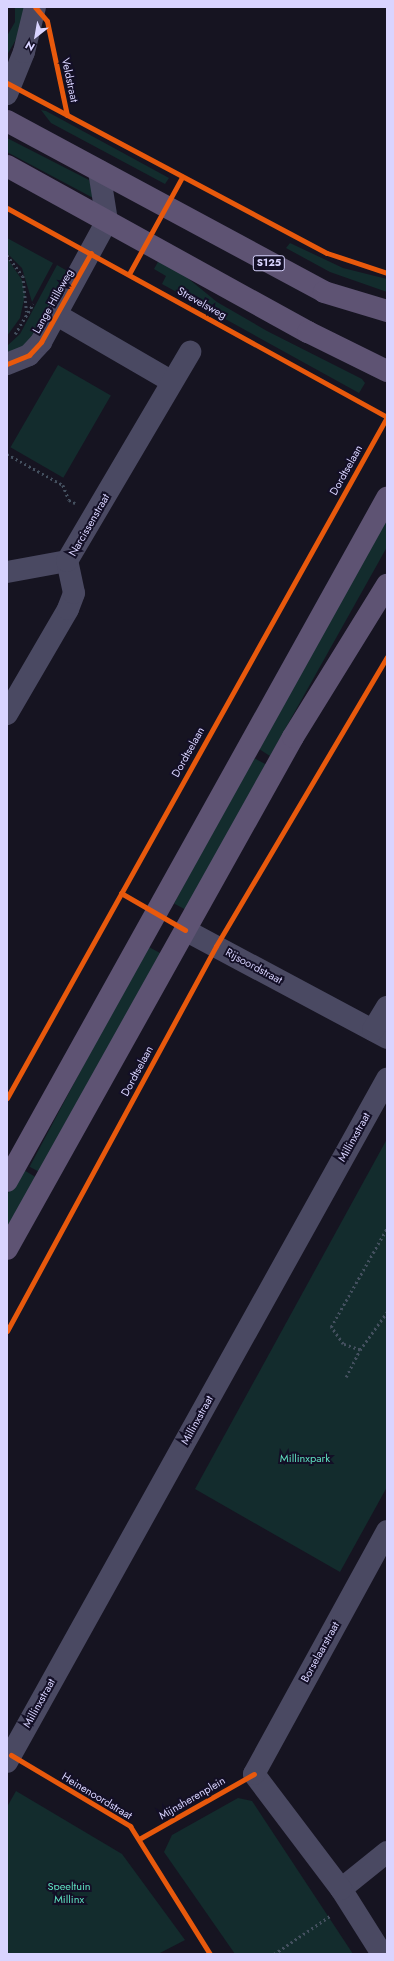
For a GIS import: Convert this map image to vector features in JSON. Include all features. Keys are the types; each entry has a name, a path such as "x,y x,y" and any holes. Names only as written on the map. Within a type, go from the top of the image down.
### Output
{"main road":[{"name":"S125","path":"7,121 324,292 387,311"},
{"path":"7,166 308,332 387,371"},
{"path":"7,1181 387,498"},
{"path":"7,1249 293,737 387,585"}],"street":[{"path":"7,94 24,52 35,7"},
{"path":"99,170 107,221"},
{"name":"Lange Hilleweg","path":"7,364 28,355 42,342 58,315 107,221"},
{"path":"58,315 171,381"},
{"name":"Narcissenstraat","path":"7,714 68,609 74,593 67,561 171,381 190,352"},
{"path":"7,572 67,561"},
{"name":"Rijsoordstraat","path":"185,930 380,1034"},
{"path":"380,1034 387,1007"},
{"name":"Millinxstraat","path":"8,1757 387,1079"},
{"name":"Borselaarstraat","path":"345,1895 254,1774 387,1531"},
{"path":"382,1954 345,1895 387,1852"}],"path":[{"path":"7,255 23,276 27,298 27,312"},
{"path":"7,454 63,485 69,500 95,514"},
{"path":"360,1350 343,1344 331,1327 387,1228"},
{"path":"346,1377 360,1350 387,1312"},
{"path":"274,1954 345,1895"}],"green space":[{"path":"15,7 26,7 21,31 7,55 7,36 15,22"},
{"path":"41,110 46,111 169,178 165,184 51,123"},
{"path":"7,138 89,180 97,200 7,152"},
{"path":"7,238 53,263 32,302 22,268 7,253"},
{"path":"290,243 343,268 387,279 387,292 330,272 286,248"},
{"path":"7,258 22,280 25,295 20,318 7,336"},
{"path":"159,260 179,271 217,302 267,331 362,379 365,383 359,393 162,284 166,276 154,269"},
{"path":"57,265 69,272 29,343 7,357 7,346 20,334"},
{"path":"58,365 111,396 63,478 10,447"},
{"path":"387,515 387,547 270,756 256,747"},
{"path":"252,757 267,765 189,912 174,904"},
{"path":"147,946 164,955 46,1176 30,1167"},
{"name":"Millinxpark","path":"387,1139 387,1487 340,1572 195,1489"},
{"path":"22,1169 39,1179 7,1237 7,1195"},
{"name":"Speeltuin Millinx","path":"16,1791 122,1854 185,1940 158,1954 7,1954 7,1807"},
{"path":"238,1798 252,1801 353,1954 235,1954 164,1852 172,1835"}],"cycle path":[{"name":"Veldstraat","path":"35,7 47,21 67,115"},
{"path":"7,83 327,253 387,273"},
{"path":"129,274 182,177"},
{"name":"Strevelsweg","path":"7,208 387,417"},
{"path":"7,364 29,355 41,342 91,253"},
{"name":"Dordtselaan","path":"7,1098 387,417"},
{"name":"Dordtselaan","path":"7,1331 216,946 387,657"},
{"path":"121,893 185,930"},
{"name":"Heinenoordstraat","path":"11,1755 130,1826 210,1954"},
{"name":"Mijnsherenplein","path":"139,1839 254,1774"}]}
